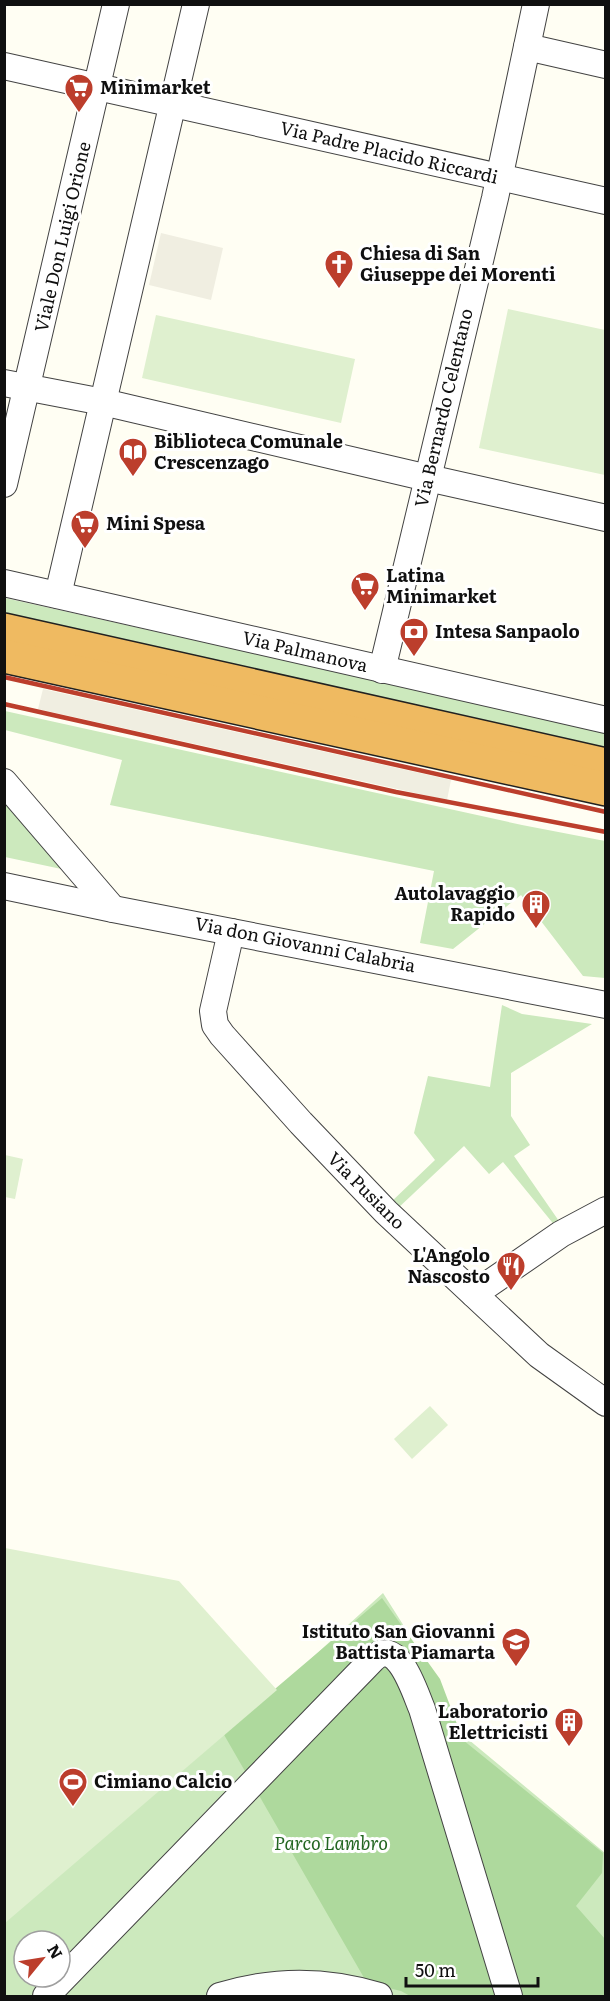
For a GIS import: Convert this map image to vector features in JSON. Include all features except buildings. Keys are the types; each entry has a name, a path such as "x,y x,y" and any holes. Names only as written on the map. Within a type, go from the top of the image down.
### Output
{"highway":[{"path":"4,630 606,765"},
{"path":"4,656 606,789"}],"street":[{"name":"Viale Don Luigi Orione","path":"4,484 16,385 97,87 116,4"},
{"path":"58,595 196,4"},
{"name":"Via Bernardo Celentano","path":"382,670 500,178 536,4"},
{"path":"526,47 606,65"},
{"path":"4,66 172,104"},
{"name":"Via Padre Placido Riccardi","path":"172,104 606,201"},
{"path":"16,385 104,402 606,518"},
{"name":"Via Palmanova","path":"4,583 606,720"},
{"path":"4,782 113,909"},
{"name":"Via don Giovanni Calabria","path":"4,885 113,909 606,1005"},
{"name":"Via Pusiano","path":"231,932 214,1006 214,1021 219,1032 363,1189 547,1361 606,1403"},
{"path":"474,1294 561,1234 606,1210"},
{"path":"46,1996 373,1659 379,1654 387,1653 393,1655 406,1672 422,1709 509,1996"},
{"path":"220,1996 256,1987 303,1984 339,1987 379,1996"}],"green space":[{"path":"508,309 605,330 605,475 479,448"},
{"path":"156,315 355,359 341,423 142,378"},
{"path":"5,598 605,732 605,748 5,613"},
{"path":"5,711 522,825 605,841 605,978 583,976 521,895 453,949 420,943 434,871 110,805 122,760 5,730"},
{"path":"5,798 66,870 5,857"},
{"path":"502,1005 522,1014 592,1024 511,1073 511,1116 530,1145 514,1156 561,1224 556,1227 503,1162 489,1174 464,1146 396,1210 390,1203 435,1160 414,1133 428,1076 490,1087"},
{"path":"5,1155 23,1159 15,1199 5,1197"},
{"path":"430,1406 448,1425 412,1459 394,1439"},
{"name":"Cimiano Calcio","path":"5,1548 179,1581 277,1690 5,1923"},
{"name":"Parco Lambro","path":"383,1593 450,1711 457,1730 605,1853 605,1996 5,1996 5,1912 277,1690"},
{"path":"382,1598 440,1679 463,1740 603,1853 602,1873 576,1906 605,1939 605,1996 410,1996 401,1991 367,1983 223,1733"}],"shaded area":[{"path":"161,233 223,248 211,300 149,285"},
{"path":"43,689 451,780 447,800 38,709"}],"railway":[{"path":"4,677 606,812"},
{"path":"4,704 396,792 606,832"}],"place":[{"name":"Minimarket","path":"79,114"},
{"name":"Chiesa di San Giuseppe dei Morenti","path":"339,290"},
{"name":"Biblioteca Comunale Crescenzago","path":"133,478"},
{"name":"Mini Spesa","path":"85,550"},
{"name":"Latina Minimarket","path":"365,612"},
{"name":"Intesa Sanpaolo","path":"414,658"},
{"name":"Autolavaggio Rapido","path":"536,930"},
{"name":"L'Angolo Nascosto","path":"511,1292"},
{"name":"Istituto San Giovanni Battista Piamarta","path":"516,1668"},
{"name":"Laboratorio Elettricisti","path":"569,1748"},
{"name":"Cimiano Calcio","path":"73,1808"}]}
